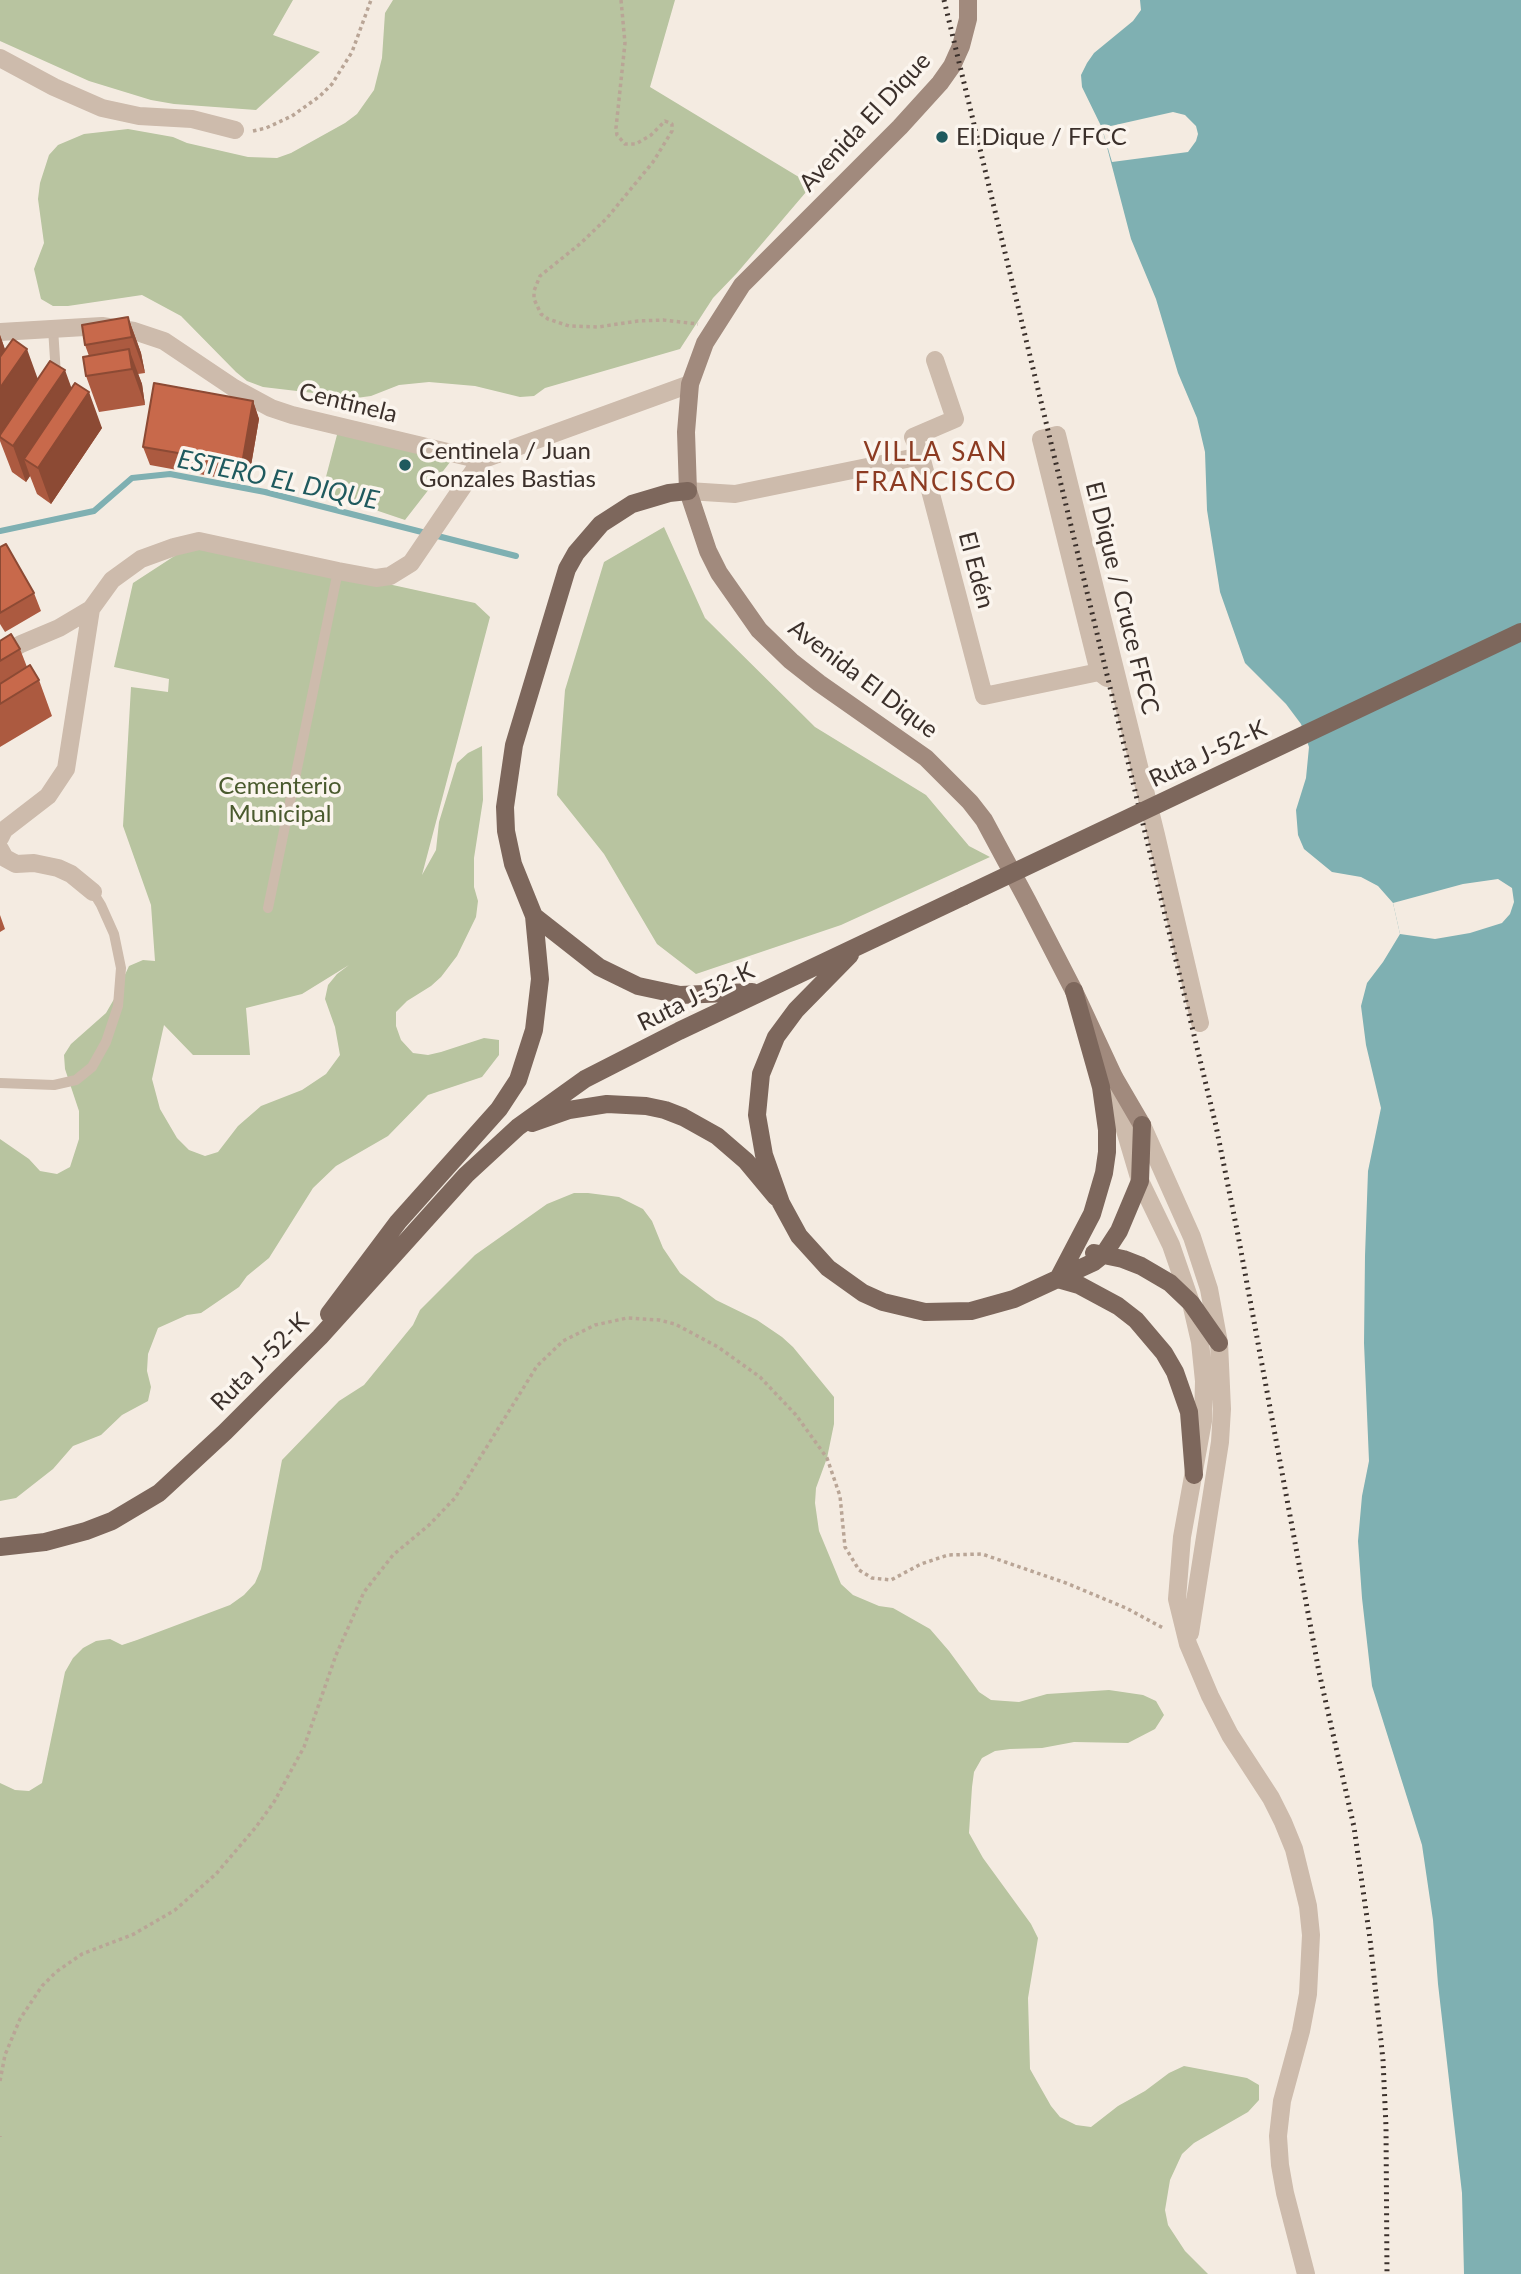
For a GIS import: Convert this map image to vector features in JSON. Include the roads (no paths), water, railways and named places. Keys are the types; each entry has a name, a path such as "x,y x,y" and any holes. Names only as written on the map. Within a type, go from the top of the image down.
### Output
{"main road":[{"name":"Avenida El Dique","path":"968,0 968,19 961,46 940,83 916,111 742,285 713,328 697,360 690,384 686,432 688,491 713,562 735,599 759,630 800,668 926,758 971,802 984,820 1074,991 1114,1077 1142,1125"},
{"path":"303,1355 370,1257 499,1109 518,1080 527,1056 538,1004 539,957 534,916 513,864 508,842 505,807 514,745 567,569 587,537 616,513 650,497 688,491"},
{"name":"Ruta J-52-K","path":"0,1547 60,1539 112,1521 159,1493 303,1355 466,1175 518,1127 585,1079 762,991 1521,632"},
{"path":"534,916 599,967 638,986 680,995 762,991"},
{"path":"860,945 785,1023 767,1055 757,1094 759,1135 781,1203 799,1236 828,1268 863,1293 904,1308 925,1312 971,1311 1014,1299 1084,1269 1104,1254 1119,1231 1140,1181 1142,1125"},
{"path":"1058,1279 1093,1214 1105,1162 1107,1130 1101,1087 1074,991"},
{"path":"518,1127 569,1110 598,1105 627,1104 665,1110 701,1125 732,1148 781,1203"},
{"path":"1072,1252 1104,1254 1123,1259 1158,1275 1191,1303 1219,1343"},
{"path":"1058,1279 1079,1285 1118,1306 1136,1320 1164,1353 1175,1372 1189,1412 1194,1475"}],"street":[{"path":"0,58 54,87 102,108 139,116 192,119 235,130"},
{"name":"Centinela","path":"0,332 102,327 142,333 171,345 234,388 271,408 481,460"},
{"path":"688,491 735,494 921,456 913,437 955,419 935,360"},
{"path":"0,656 59,628 91,609 112,579 141,559 199,541 383,578 405,569 411,563 481,460 690,384"},
{"name":"El Dique / Cruce FFCC","path":"1108,674 1057,435 1041,439 1108,674 1156,835 1200,1023"},
{"name":"El Edén","path":"921,456 984,696 1108,674"},
{"path":"0,838 4,830 48,796 66,769 91,609"},
{"path":"0,849 10,862 46,865 71,874 93,892"},
{"path":"1114,1077 1116,1100 1140,1181 1171,1245 1191,1303 1200,1342 1204,1381 1203,1421 1182,1537 1177,1599 1188,1644 1210,1696 1230,1735 1271,1798 1283,1822 1294,1849 1308,1906 1311,1955 1308,1994 1282,2101 1278,2136 1281,2174 1306,2274"},
{"path":"1142,1125 1202,1263 1219,1343 1222,1387 1220,1442 1188,1644"}],"lane":[{"path":"48,388 56,376 53,328"},
{"path":"268,908 338,571"},
{"path":"0,1083 54,1085 76,1080 92,1067 106,1042 118,1006 121,968 114,934 102,905 93,892"}],"water":[{"path":"1140,0 1521,0 1521,2274 1464,2274 1462,2193 1433,1920 1422,1845 1372,1686 1362,1598 1358,1541 1362,1496 1369,1461 1364,1343 1368,1171 1381,1108 1366,1045 1361,1006 1367,983 1400,934 1393,903 1378,886 1361,877 1332,872 1304,849 1298,835 1296,810 1306,778 1309,747 1301,724 1286,704 1245,663 1220,592 1207,510 1205,452 1197,418 1178,373 1156,299 1131,239 1102,128 1082,87 1081,75 1087,63 1094,53 1133,21 1141,10"}],"waterway":[{"name":"ESTERO EL DIQUE","path":"0,531 94,511 132,478 170,474 265,492 516,556"}],"railway":[{"path":"944,0 1216,1126 1319,1672 1354,1827 1383,2060 1387,2274"}],"place":[{"name":"El Dique / FFCC","path":"942,137"},
{"name":"Centinela / Juan Gonzales Bastias","path":"405,465"}],"district":[{"name":"VILLA SAN FRANCISCO","path":"936,468"}],"park label":[{"name":"Cementerio Municipal","path":"280,800"}]}
